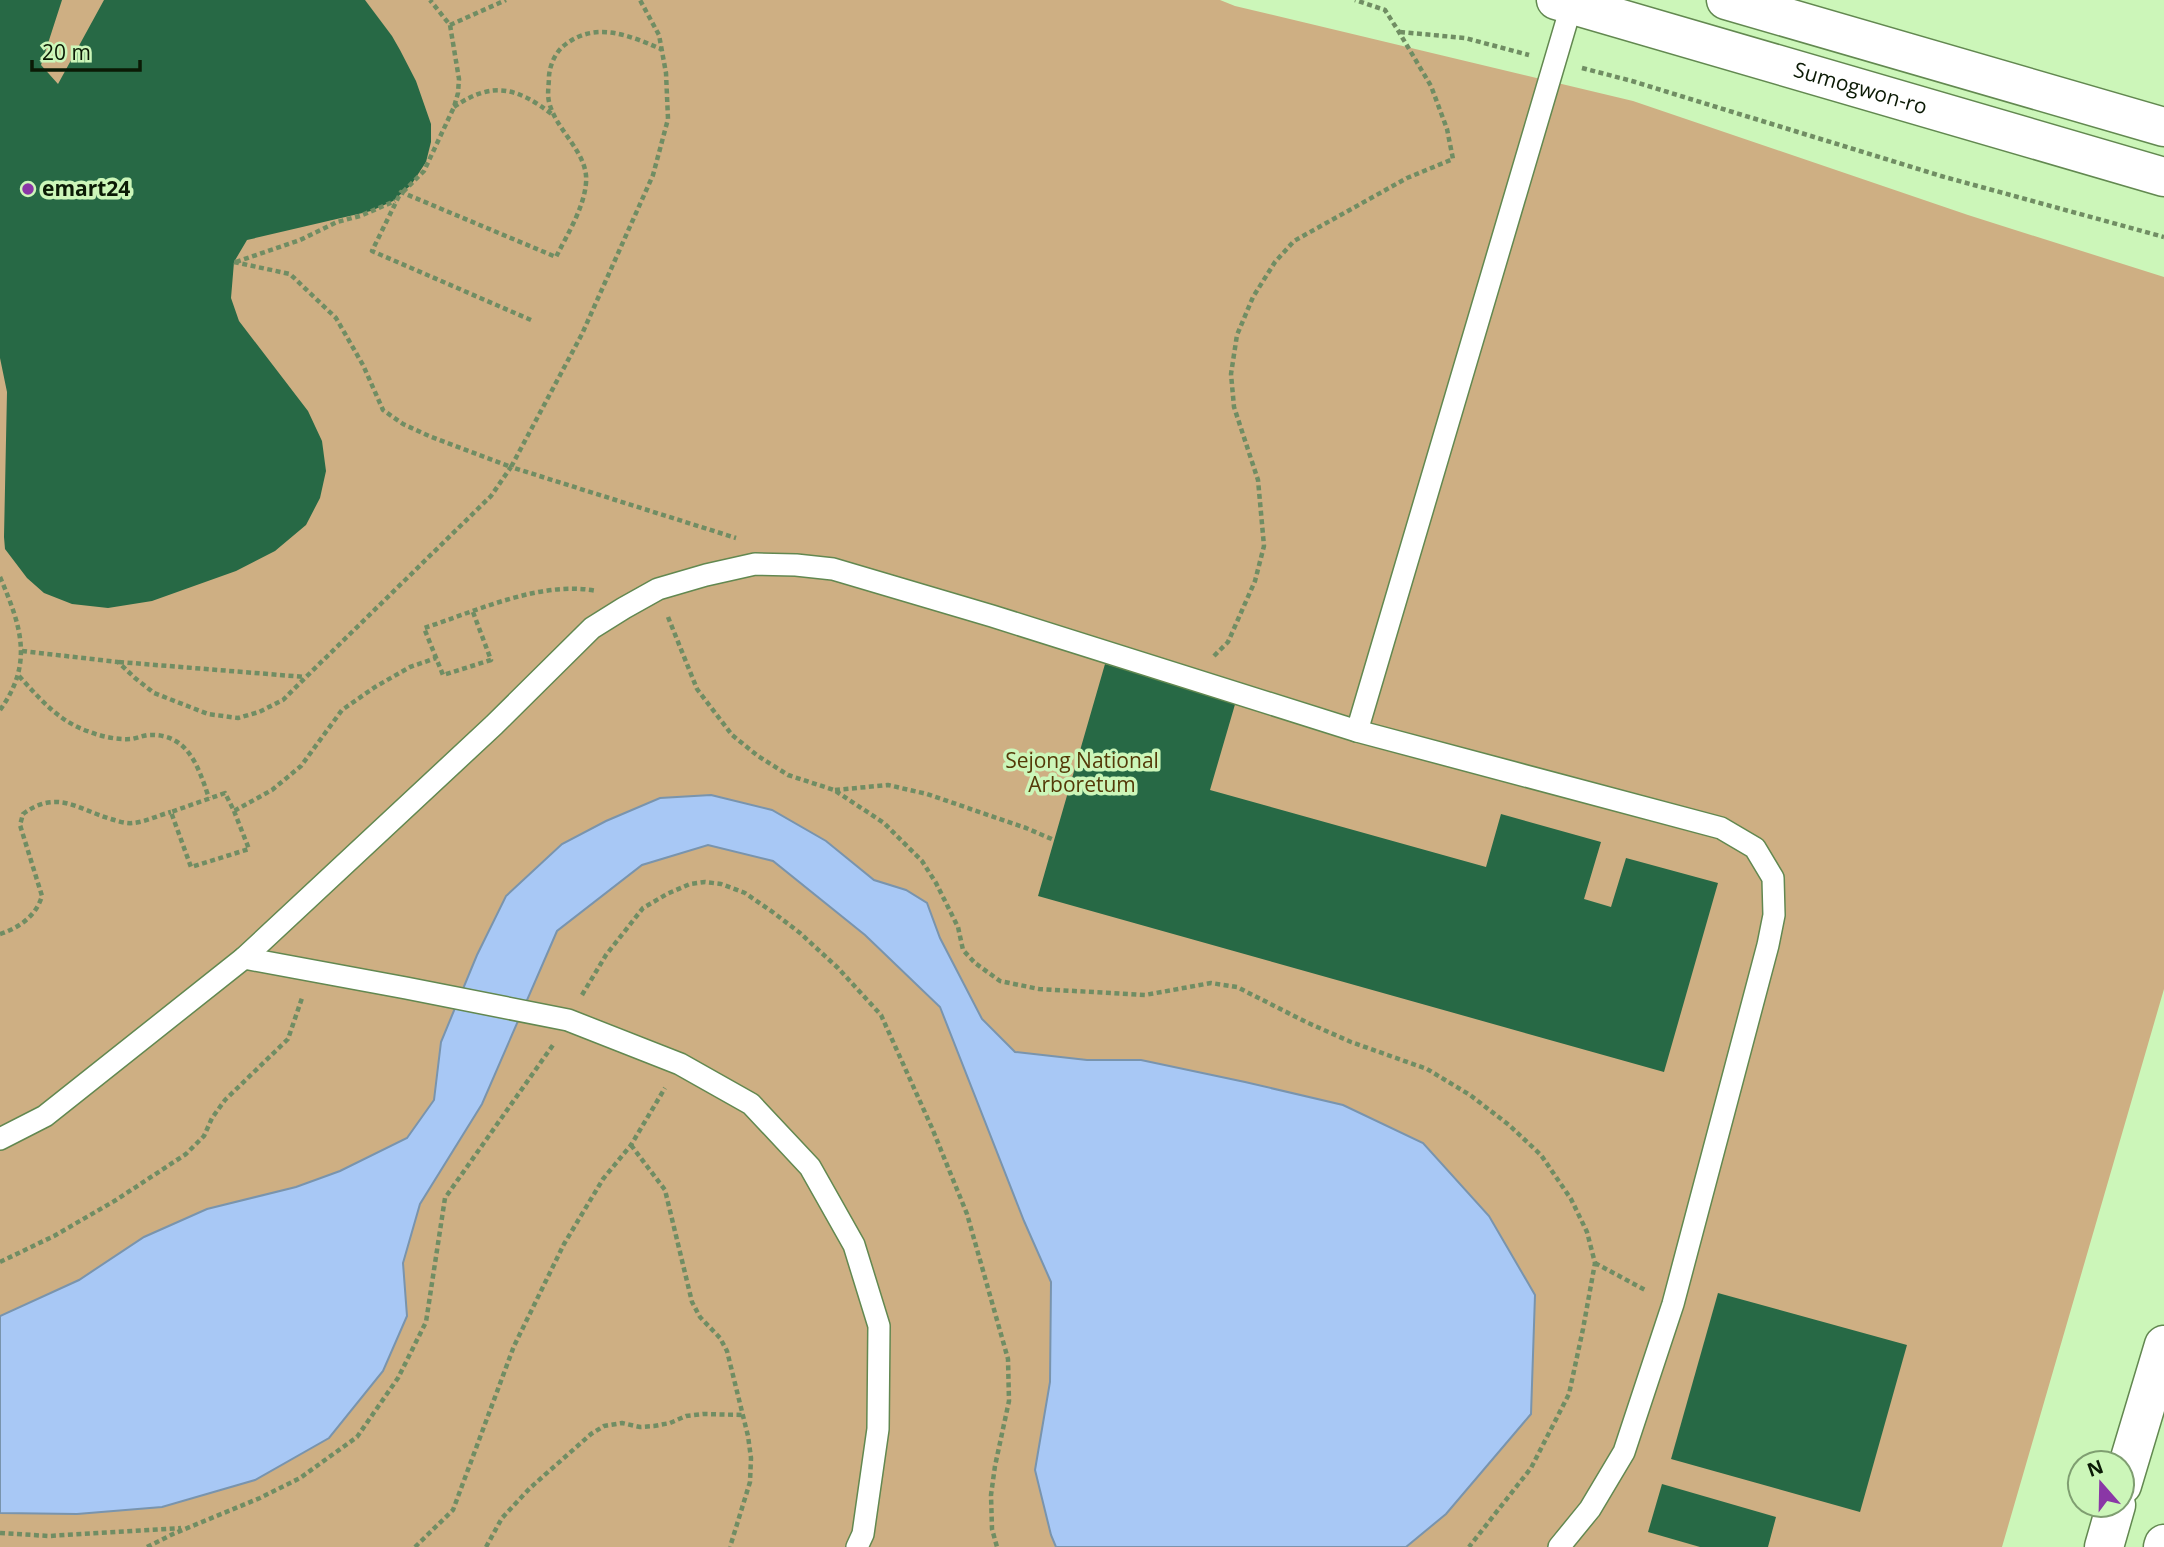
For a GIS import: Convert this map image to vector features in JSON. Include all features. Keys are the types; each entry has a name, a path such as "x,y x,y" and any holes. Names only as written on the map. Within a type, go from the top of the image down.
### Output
{"street":[{"path":"1726,0 2164,127"},
{"name":"Sumogwon-ro","path":"1567,2 2164,177"},
{"path":"2133,1449 2164,1345"},
{"path":"2104,1547 2112,1519"}],"lane":[{"path":"1357,731 1555,61 1567,2"},
{"path":"0,1139 44,1116 244,958 494,726 592,628 658,589 706,575 755,564 833,569 1357,731 1721,828 1755,848 1773,878 1774,915 1673,1304 1624,1452 1590,1509 1559,1547"},
{"path":"244,958 568,1020 680,1063 751,1104 810,1167 853,1245 879,1326 878,1429 863,1534 858,1547"}],"path":[{"path":"430,0 450,25 459,79 454,107 424,171 393,202 337,222 300,240 234,262 290,274 336,318 363,365 383,410 403,424 511,467 743,541"},
{"path":"450,25 506,0"},
{"path":"118,662 154,693 208,714 237,718 259,712 283,700 491,496 511,467 582,334 653,175 668,119 666,73 659,34 640,0"},
{"path":"1192,680 1228,642 1255,581 1264,546 1258,480 1234,407 1231,374 1237,335 1253,297 1275,262 1294,241 1406,178 1453,159 1447,129 1430,86 1399,32 1385,10 1355,0"},
{"path":"1399,32 1465,38 1632,81 1941,176 2164,237"},
{"path":"531,320 372,251 401,192 556,257 582,202 587,181 582,161 554,116 548,94 550,67 560,48 582,34 622,34 661,49"},
{"path":"454,107 467,98 506,90 523,94 554,116"},
{"path":"0,577 11,602 22,646 19,676 0,710"},
{"path":"473,612 491,660 443,675 425,628 500,601 578,587 605,593 624,608"},
{"path":"658,589 675,639 698,689 732,735 788,775 834,790 884,823 922,861 936,883 958,927 963,950 975,963 1000,981 1050,990 1145,995 1212,983 1237,987 1306,1023 1427,1069 1470,1095 1509,1125 1541,1155 1571,1199 1587,1232 1595,1263 1569,1394 1531,1468 1469,1547"},
{"path":"22,651 118,662 306,677"},
{"path":"234,811 272,790 301,766 342,710 410,667 436,658"},
{"path":"19,676 42,702 62,719 89,732 113,738 131,739 147,735 167,737 182,744 202,778 209,798"},
{"path":"834,790 888,785 962,805 1054,840"},
{"path":"0,934 28,919 39,906 42,896 20,825 23,814 45,801 64,801 106,817 134,823 225,793 249,849 191,867 171,812"},
{"path":"147,1547 300,1478 356,1437 398,1378 426,1322 445,1198 547,1055 606,955 643,908 667,894 705,881 746,893 800,933 838,968 881,1015 933,1128 967,1214 1008,1359 1009,1401 991,1495 992,1529 997,1547"},
{"path":"0,1262 64,1230 186,1154 204,1136 212,1118 225,1100 288,1040 301,1005 306,969"},
{"path":"415,1547 453,1510 514,1346 564,1244 603,1180 631,1145 680,1063"},
{"path":"631,1145 664,1190 692,1302 700,1317 720,1338 727,1351 743,1415 751,1458 750,1482 730,1547"},
{"path":"1595,1263 1673,1304"},
{"path":"485,1547 502,1518 530,1488 591,1434 604,1426 622,1423 640,1427 654,1426 686,1416 703,1414 743,1415"},
{"path":"0,1532 49,1535 188,1528"}],"green space":[{"name":"Sejong National Arboretum","path":"0,0 1220,0 1235,6 1633,101 1968,215 2164,277 2164,989 2002,1547 0,1547"}],"water":[{"path":"711,795 772,810 826,841 874,880 906,890 927,903 940,938 982,1019 1015,1052 1087,1060 1141,1060 1245,1082 1343,1105 1423,1143 1489,1216 1535,1295 1531,1414 1446,1514 1406,1547 1056,1547 1035,1470 1050,1382 1051,1282 1024,1221 940,1007 865,935 773,861 708,845 642,865 557,931 482,1104 420,1204 403,1263 407,1316 383,1371 329,1438 255,1480 162,1507 77,1514 0,1513 0,1316 79,1280 144,1237 207,1209 296,1187 340,1171 407,1138 434,1100 441,1042 477,955 506,896 562,844 606,821 660,798"}],"building":[{"path":"0,0 62,0 41,65 58,84 104,0 365,0 400,50 416,81 431,124 431,142 426,162 411,185 393,201 371,211 247,240 234,262 231,298 239,321 308,411 322,441 326,471 320,498 306,525 275,551 236,571 152,601 108,608 72,604 44,593 27,578 5,549 7,392 0,358"},
{"path":"1105,664 1236,701 1210,790 1486,867 1501,814 1601,842 1584,899 1611,907 1626,858 1718,883 1664,1072 1038,896"},
{"path":"1718,1293 1907,1345 1860,1512 1671,1459"},
{"path":"1662,1484 1776,1517 1768,1547 1700,1547 1648,1532"}],"place":[{"name":"emart24","path":"28,189"}]}
